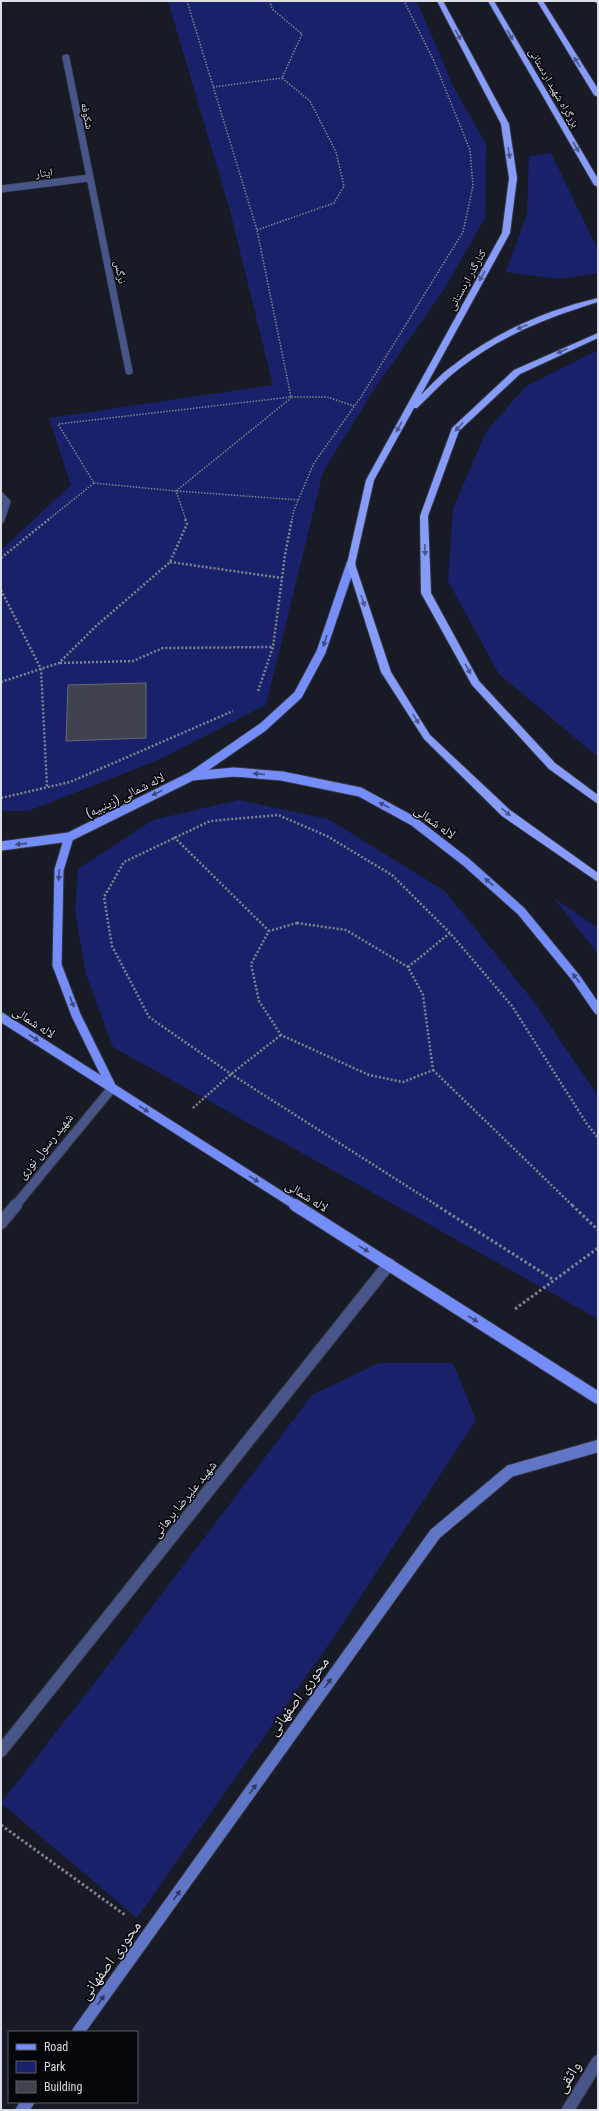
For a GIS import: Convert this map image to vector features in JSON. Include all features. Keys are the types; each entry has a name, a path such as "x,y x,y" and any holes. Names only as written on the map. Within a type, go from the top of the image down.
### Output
{"highway":[{"name":"کنارگذر اردستانی","path":"351,564 370,480 506,233 513,178 505,124 440,1"},
{"name":"بزرگراه شهید اردستانی","path":"491,1 598,185"},
{"path":"540,1 598,95"},
{"path":"407,413 464,361 514,330 566,309 598,300"},
{"path":"598,335 517,372 455,430 424,516 426,593 475,683 552,766 598,800"},
{"path":"351,564 386,672 427,737 506,813 598,878"}],"main road":[{"path":"192,776 263,727 298,695 321,652 351,564"},
{"name":"لاله شمالی","path":"192,776 234,772 282,776 360,792 412,821 466,862 521,911 576,978 598,1010"},
{"name":"لاله شمالی (زینبیه)","path":"69,838 192,776"},
{"path":"1,846 69,838 59,870 58,965 76,1015 112,1088"},
{"name":"لاله شمالی","path":"1,1017 598,1398"},
{"name":"محوری اصفهانی","path":"79,2031 435,1534 510,1471 598,1446"}],"street":[{"name":"شکوفه","path":"66,58 89,178"},
{"name":"ایثار","path":"1,189 89,178"},
{"name":"نرگس","path":"89,178 129,371"},
{"path":"1,496 7,502 1,520"},
{"name":"شهید رسول نوری","path":"1,1223 112,1088"},
{"name":"شهید علیرضا برهانی","path":"1,1751 389,1264"},
{"name":"واثقی","path":"568,2110 598,2061"}],"path":[{"path":"187,1 257,230 291,397"},
{"path":"270,1 272,9 302,34 282,78"},
{"path":"257,695 273,647 282,578 293,518 314,463 354,406 463,232 473,186 470,150 434,61 404,1"},
{"path":"214,87 282,78 310,101 336,152 344,186 334,203 257,230"},
{"path":"94,483 58,424 291,397 327,397 354,406"},
{"path":"176,491 291,397"},
{"path":"1,558 94,483 299,500"},
{"path":"59,664 95,627 170,562 186,524 176,491"},
{"path":"170,562 282,578"},
{"path":"1,590 41,669 47,787"},
{"path":"1,682 59,664 133,660 163,648 273,647"},
{"path":"1,798 70,782 234,711"},
{"path":"554,1280 231,1074 149,1017 112,946 104,897 124,862 210,821 278,815 327,836 392,875 450,933 512,1006 587,1124 598,1138"},
{"path":"174,837 269,930"},
{"path":"433,1070 404,1082 369,1075 281,1035 259,1002 251,964 269,930 297,922 346,930 408,967 423,994 433,1070 598,1230"},
{"path":"408,967 450,933"},
{"path":"172,1127 231,1074 281,1035"},
{"path":"489,1329 598,1248"},
{"path":"1,1825 150,1933"}],"green space":[{"path":"168,1 417,1 454,88 486,144 485,218 443,291 373,391 323,472 266,705 156,761 28,811 1,811 1,550 71,485 49,418 273,385 229,207"},
{"path":"551,153 598,250 598,273 558,279 506,272 527,214 529,156"},
{"path":"598,350 598,757 499,674 448,581 453,509 486,432 525,387"},
{"path":"239,800 328,819 445,891 534,1002 598,1096 598,1319 113,1047 86,974 75,911 78,869 153,820"},
{"path":"554,898 598,928 598,954"},
{"path":"379,1363 453,1363 476,1420 336,1634 137,1918 1,1803 110,1663 312,1395"}],"building":[{"path":"146,683 146,738 66,741 68,685"}]}
